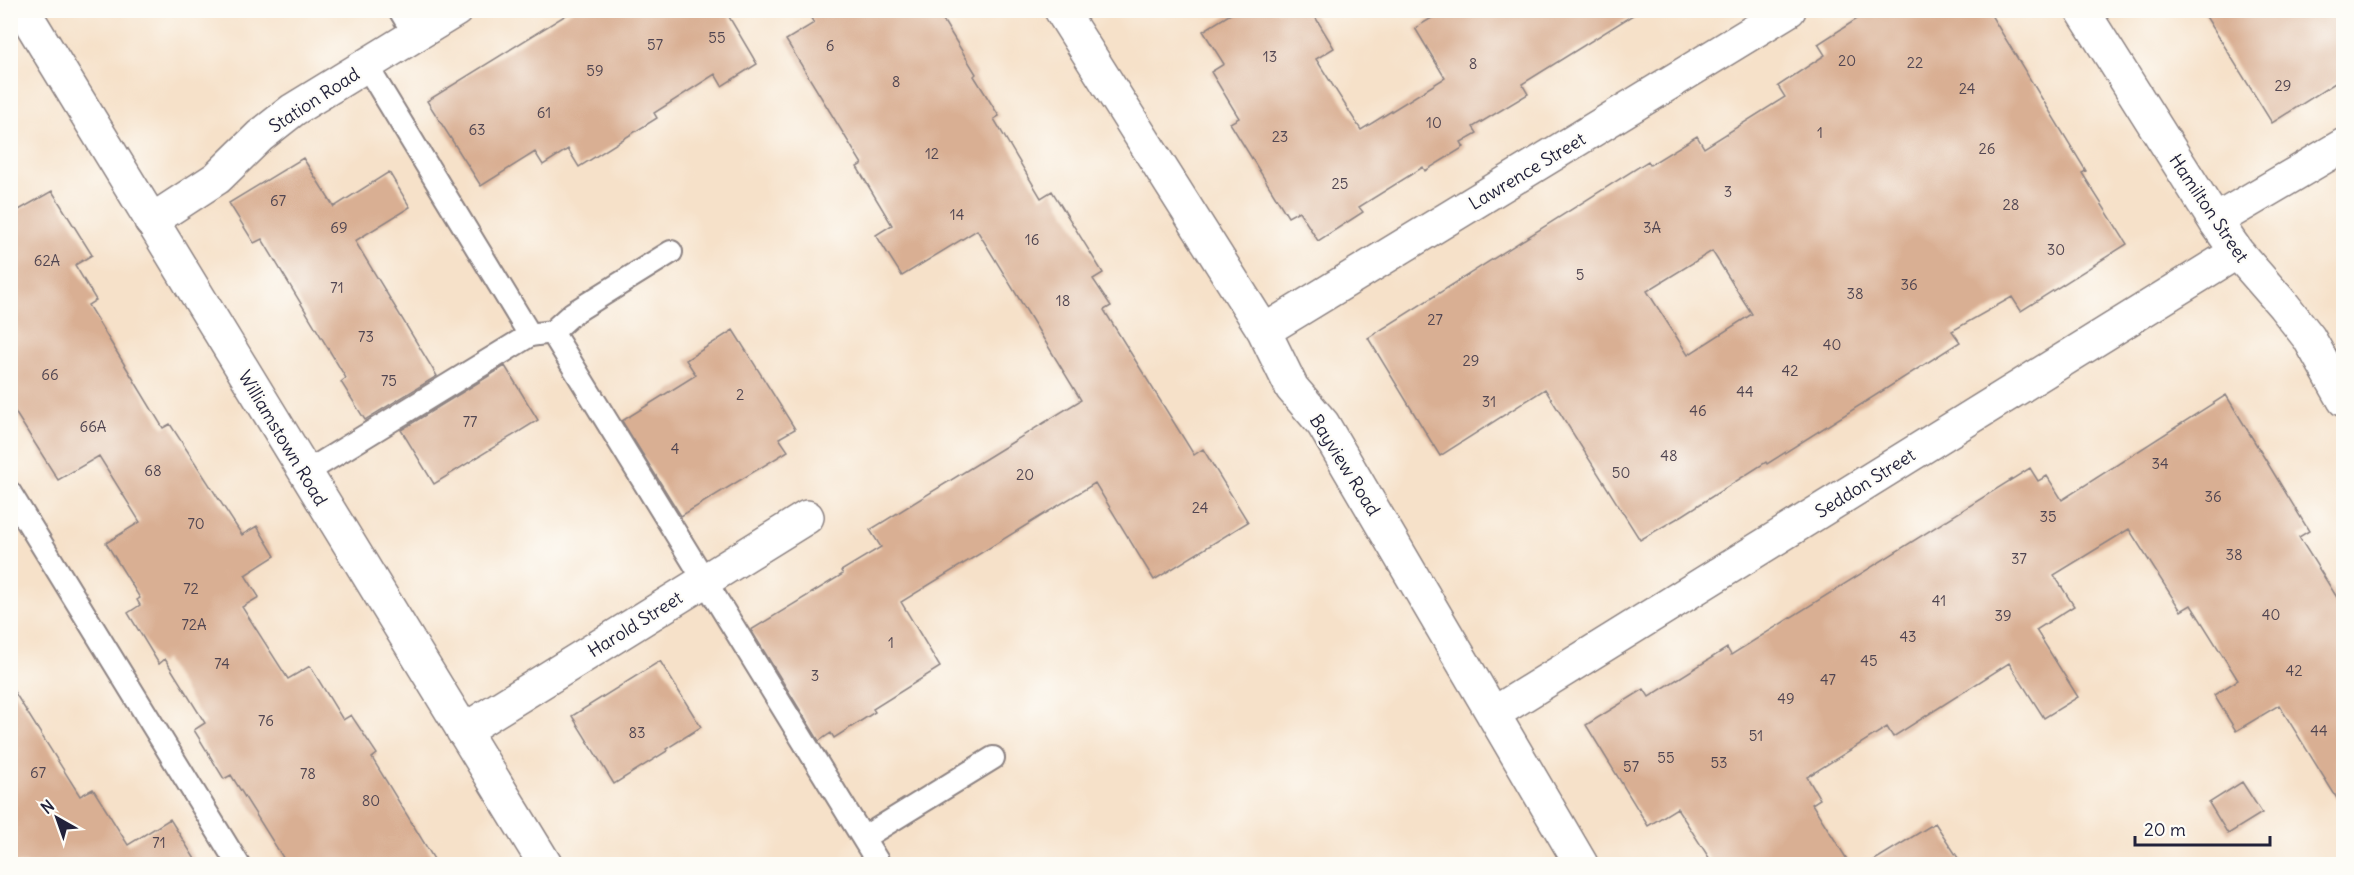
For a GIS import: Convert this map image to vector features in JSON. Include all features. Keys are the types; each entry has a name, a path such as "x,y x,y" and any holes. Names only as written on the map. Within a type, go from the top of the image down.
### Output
{"street":[{"name":"Williamstown Road","path":"23,10 545,864"},
{"name":"Station Road","path":"151,221 217,178 280,119 366,65 407,23 456,10"},
{"name":"Bayview Road","path":"1061,10 1264,331 1292,388 1323,424 1581,864"},
{"name":"Lawrence Street","path":"1264,331 1789,10"},
{"name":"Hamilton Street","path":"2082,10 2215,221 2237,252 2309,338 2343,400"},
{"path":"2215,221 2343,146"},
{"name":"Seddon Street","path":"1493,714 2237,252"},
{"name":"Harold Street","path":"462,731 807,517"}],"lane":[{"path":"366,65 705,580 879,864"},
{"path":"305,473 541,333 671,252"},
{"path":"10,493 238,864"},
{"path":"863,838 993,758"}],"building":[{"path":"574,10 725,10 757,64 722,86 715,74 654,113 657,118 579,167 568,149 543,165 535,152 481,186 427,101"},
{"path":"806,10 937,10 976,74 974,76 999,116 994,119 1041,198 1052,191 1103,273 1093,279 1111,306 1104,310 1194,455 1203,449 1248,522 1154,580 1095,483 901,602 940,667 873,709 875,712 834,738 831,733 819,741 751,630 843,574 841,571 881,547 870,530 1081,400 977,230 902,276 876,235 892,225 857,167 862,164 786,40 814,23"},
{"path":"1237,10 1311,10 1334,48 1316,59 1361,130 1445,78 1415,28 1445,10 1641,10 1522,84 1528,94 1473,127 1477,133 1461,142 1464,147 1425,171 1423,167 1359,207 1363,212 1318,241 1299,211 1288,217 1230,123 1239,118 1211,72 1224,64 1203,31"},
{"path":"1871,10 1988,10 2086,171 2082,173 2127,244 2021,311 2012,297 1952,331 1960,342 1767,464 1766,462 1640,540 1545,389 1440,456 1368,338 1648,161 1650,165 1697,136 1704,148 1785,97 1778,86 1825,55 1818,44","holes":["1712,251 1752,314 1688,355 1647,291"]},
{"path":"2202,10 2343,10 2343,78 2272,123"},
{"path":"303,158 334,207 389,172 410,207 355,241 437,376 365,420 341,382 346,378 262,239 254,243 229,203"},
{"path":"52,191 92,255 75,265 96,300 88,305 163,428 170,424 242,535 257,526 275,556 245,575 259,597 242,607 288,679 310,666 343,720 351,715 377,754 372,758 437,864 287,864 231,775 224,779 194,730 205,723 165,659 159,664 128,613 140,605 137,600 140,598 106,543 140,522 99,456 58,480 10,404 10,215"},
{"path":"733,330 795,429 779,438 788,451 681,516 622,421 696,375 686,360"},
{"path":"505,366 538,420 434,484 401,430"},
{"path":"2226,395 2309,531 2299,537 2343,607 2343,808 2279,705 2236,731 2214,695 2238,680 2191,605 2181,611 2129,529 2054,575 2074,606 2036,630 2078,697 2044,718 2009,663 1893,737 1887,727 1807,777 1820,799 1812,804 1850,864 1713,864 1677,808 1648,826 1586,725 1644,689 1649,697 1727,648 1731,655 2030,468 2038,481 2047,476 2062,500"},
{"path":"660,661 701,727 614,784 572,716"},
{"path":"10,685 80,796 93,789 128,845 170,819 198,864 10,864"},
{"path":"2242,782 2262,813 2228,834 2209,803"},
{"path":"1935,823 1962,864 1868,864"}]}
